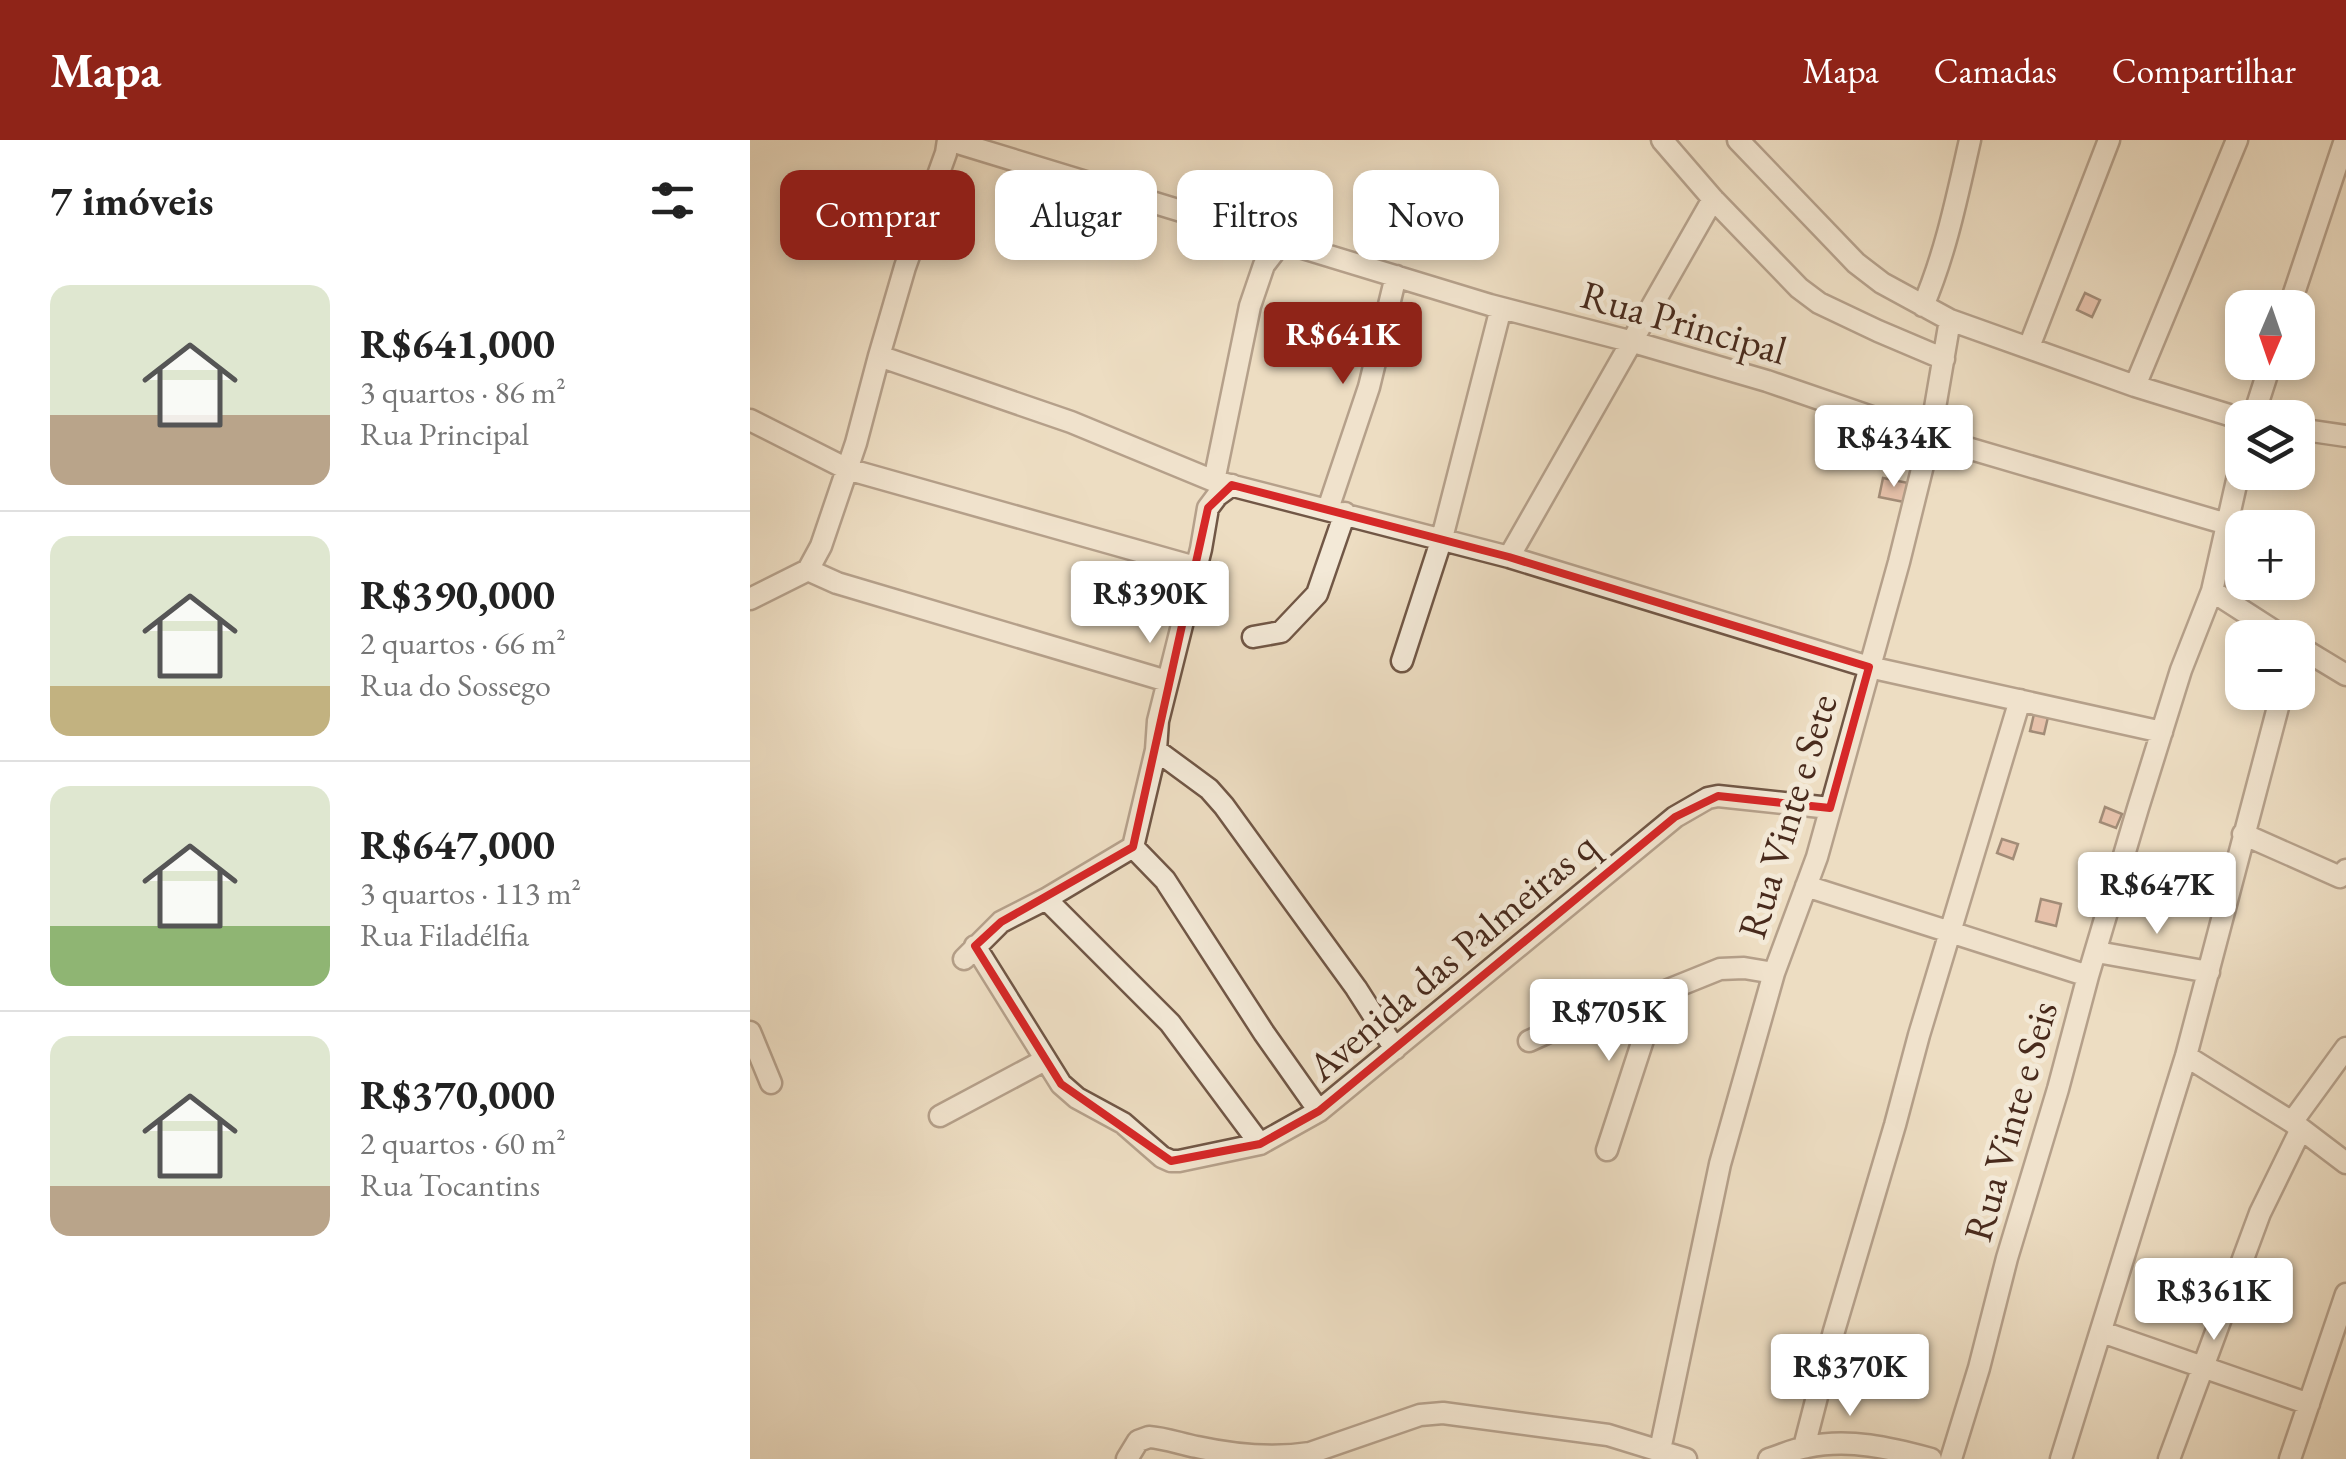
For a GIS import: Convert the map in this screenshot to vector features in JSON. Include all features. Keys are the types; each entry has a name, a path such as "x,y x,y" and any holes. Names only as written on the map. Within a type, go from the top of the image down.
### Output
{"street":[{"name":"Rua Principal","path":"948,140 1177,211"},
{"path":"750,600 808,570 830,525 904,267 948,140"},
{"path":"1662,140 1799,288 1820,303 1944,359"},
{"path":"1923,306 1949,232 1970,140"},
{"path":"2029,346 2109,140"},
{"path":"2135,386 2236,140"},
{"path":"2295,290 2345,140"},
{"path":"1751,145 1856,263 1882,283 1950,320 2225,414"},
{"path":"1509,557 1713,199"},
{"name":"Rua Principal","path":"1333,258 1767,381 1930,436 2225,523"},
{"path":"1260,1144 1170,1023 1046,899 1133,847 1208,508 1223,483 1250,306 1267,260"},
{"path":"1253,636 1281,632 1317,594 1396,276"},
{"path":"1402,661 1442,538 1501,308"},
{"name":"Rua Vinte e Sete","path":"1660,1450 1720,1164 1774,973 1817,857 1900,562 1930,436 1950,320"},
{"path":"880,356 1070,422 1223,483 1509,557 1869,667 2162,732"},
{"path":"750,420 848,469 1194,567"},
{"path":"2315,430 2345,433"},
{"name":"Rua Vinte e Seis","path":"1951,1459 2088,976 2181,670 2212,591 2225,533"},
{"path":"808,570 838,583 1167,681"},
{"path":"2212,591 2256,620"},
{"path":"2315,657 2346,675"},
{"path":"1804,1447 1919,1035 2020,700"},
{"path":"2061,1459 2186,1056 2277,710"},
{"path":"1156,750 1196,779 1224,806 1356,988 1395,1049"},
{"name":"Avenida das Palmeiras q","path":"1046,899 1001,922 970,952 1061,1084 1172,1161 1260,1144 1319,1111 1675,816 1696,804 1718,796 1830,808"},
{"path":"2244,834 2343,874"},
{"path":"1133,847 1165,880 1319,1111"},
{"path":"1806,886 2088,976"},
{"path":"2096,952 2209,972"},
{"path":"1529,1041 1573,1021 1658,994 1702,975 1731,967 1774,973"},
{"path":"1607,1150 1658,994"},
{"path":"750,1032 771,1083"},
{"path":"2169,1459 2260,1213 2297,1126 2346,1048"},
{"path":"2186,1056 2346,1162"},
{"path":"940,1116 1045,1060"},
{"path":"2290,1459 2346,1294"},
{"path":"2102,1332 2309,1404"},
{"path":"1127,1459 1138,1441 1149,1437 1220,1452 1294,1456 1420,1415 1444,1412 1608,1435 1686,1459"},
{"path":"1769,1459 1804,1447 1858,1444 1931,1459"}],"highlighted area":[{"path":"1232,485 1509,557 1869,667 1830,808 1718,796 1675,817 1319,1111 1260,1144 1171,1161 1061,1084 975,946 1001,922 1133,847 1208,508"}],"building":[{"path":"2085,293 2100,300 2092,317 2077,310"},
{"path":"1883,478 1908,483 1904,502 1879,497"},
{"path":"2034,714 2048,717 2044,734 2030,731"},
{"path":"2105,807 2122,814 2116,828 2100,822"},
{"path":"2002,839 2018,844 2013,859 1997,853"},
{"path":"2041,899 2061,904 2056,926 2036,921"}]}
